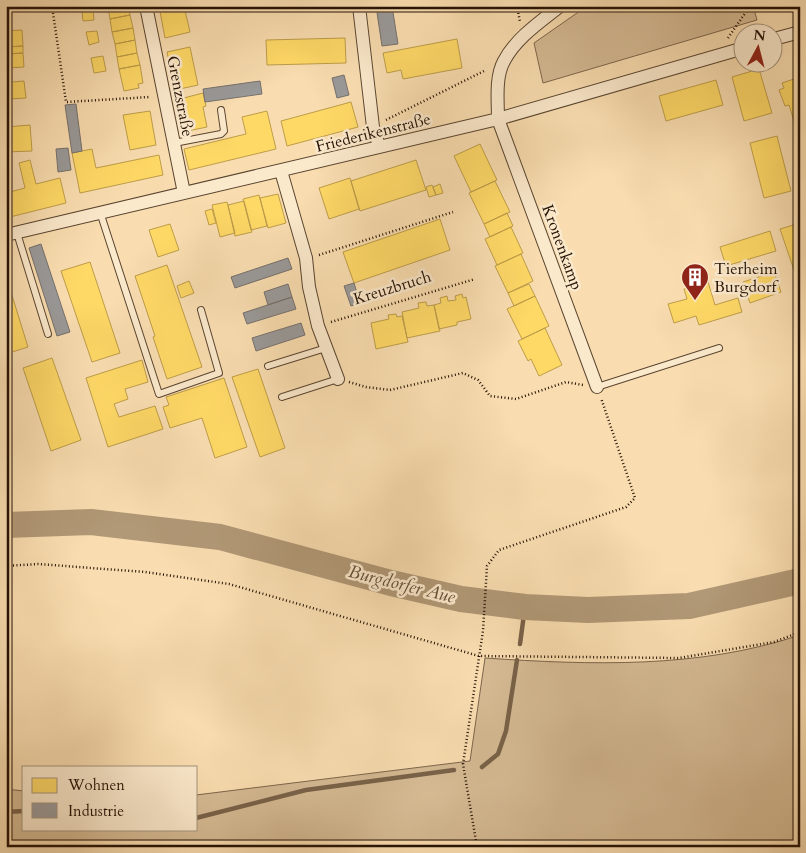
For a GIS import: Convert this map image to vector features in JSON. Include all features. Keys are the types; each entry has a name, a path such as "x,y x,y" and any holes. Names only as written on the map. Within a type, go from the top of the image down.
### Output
{"street":[{"name":"Grenzstraße","path":"146,6 184,193"},
{"path":"359,6 373,127 379,146"},
{"path":"498,119 498,86 503,62 523,36 560,6"},
{"path":"784,36 800,32"},
{"name":"Friederikenstraße","path":"12,234 498,119 734,51"},
{"name":"Kronenkamp","path":"498,119 597,387"},
{"path":"281,171 306,258 309,287 318,326 338,379"}],"lane":[{"path":"174,143 221,134 224,131 221,110"},
{"path":"100,212 159,394 219,373 200,310"},
{"path":"12,234 48,334"},
{"path":"268,366 326,348"},
{"path":"597,387 719,348"},
{"path":"282,398 338,379"}],"path":[{"path":"52,6 66,102 165,97"},
{"path":"716,56 750,6"},
{"path":"373,127 503,62"},
{"path":"306,258 453,212"},
{"name":"Kreuzbruch","path":"318,326 476,278"},
{"path":"338,379 366,387 390,390 462,373 478,380 490,396 516,399 566,382 597,387 635,498 626,508 499,550 487,566 483,631 463,764 476,847"},
{"path":"6,566 38,564 145,572 229,584 479,656 679,658 774,642 800,632"}],"shaded area":[{"path":"587,6 753,6 757,20 734,22 734,27 543,83 534,43"},
{"path":"800,635 800,847 6,847 6,789 22,791 22,830 198,830 198,795 470,761 485,658 564,662 644,662 723,654 762,646"}],"building: Wohnen":[{"path":"129,6 130,15 110,19 108,7"},
{"path":"159,6 184,6 190,32 165,38"},
{"path":"466,6 497,6 467,12"},
{"path":"93,10 94,20 83,21 82,11"},
{"path":"130,15 133,28 112,32 110,19"},
{"path":"133,28 135,40 115,44 112,32"},
{"path":"22,30 23,46 6,47 6,31"},
{"path":"97,31 99,42 89,45 86,32"},
{"path":"345,38 346,63 267,65 266,40"},
{"path":"457,39 462,68 403,79 401,70 387,73 383,53"},
{"path":"135,40 137,53 117,57 115,44"},
{"path":"23,46 23,53 6,54 6,47"},
{"path":"190,47 198,85 175,90 167,52"},
{"path":"23,53 24,67 8,68 7,54"},
{"path":"137,53 140,65 119,69 117,57"},
{"path":"103,56 106,71 94,73 91,58"},
{"path":"140,65 143,83 138,84 139,88 124,91 119,69"},
{"path":"6,72 11,72 12,82 24,81 26,98 9,99 10,111 6,111"},
{"path":"749,72 760,72 772,113 744,121 732,77"},
{"path":"800,77 800,134 798,134 789,105 785,106 779,90 784,88 782,83"},
{"path":"716,80 723,105 666,121 659,96"},
{"path":"203,93 206,106 203,107 207,127 183,132 176,100"},
{"path":"351,102 358,127 287,146 281,121"},
{"path":"150,111 156,145 130,150 123,115"},
{"path":"267,111 276,149 189,170 184,149 246,134 242,117"},
{"path":"30,125 32,151 6,152 6,127"},
{"path":"777,136 791,191 764,198 750,143"},
{"path":"480,144 497,180 471,192 454,156"},
{"path":"92,149 96,168 159,155 163,175 80,193 72,153"},
{"path":"30,160 36,184 60,178 66,203 10,217 6,193 25,188 19,163"},
{"path":"416,160 426,190 360,211 351,181"},
{"path":"350,178 359,209 329,219 319,188"},
{"path":"495,181 510,212 484,224 469,193"},
{"path":"440,184 443,193 436,195 433,187"},
{"path":"432,185 436,195 429,197 426,187"},
{"path":"278,194 286,223 268,228 260,198"},
{"path":"259,195 267,226 251,230 243,199"},
{"path":"244,201 252,232 235,236 228,205"},
{"path":"227,202 235,233 220,237 212,205"},
{"path":"212,209 216,223 209,225 205,211"},
{"path":"507,213 513,226 490,237 484,224"},
{"path":"440,219 450,250 354,283 343,252"},
{"path":"800,223 800,268 794,270 780,229"},
{"path":"170,224 179,250 158,257 149,230"},
{"path":"511,227 523,253 497,265 485,239"},
{"path":"770,231 776,251 726,266 720,247"},
{"path":"521,254 533,281 508,293 495,266"},
{"path":"90,262 120,353 92,362 61,271"},
{"path":"167,265 202,367 167,379 135,276"},
{"path":"774,272 781,292 750,303 743,282"},
{"path":"6,276 28,347 6,354"},
{"path":"189,281 194,293 181,298 177,286"},
{"name":"Tierheim Burgdorf","path":"708,282 715,305 738,298 742,312 699,325 696,316 674,323 668,304 687,299 684,289"},
{"path":"529,284 535,296 514,306 508,293"},
{"path":"462,294 463,298 466,297 471,319 457,322 457,325 439,329 434,305 441,303 440,298 447,296 448,301 456,300 455,296"},
{"path":"535,296 549,326 522,339 507,309"},
{"path":"426,302 427,306 434,305 440,331 407,338 402,312 419,308 418,303"},
{"path":"396,314 397,317 402,316 408,342 376,349 371,323 389,319 388,315"},
{"path":"545,328 562,365 539,376 531,359 528,361 518,341"},
{"path":"52,358 81,440 51,451 23,368"},
{"path":"142,360 148,382 125,389 128,399 114,404 119,417 155,406 163,429 108,447 86,378"},
{"path":"258,369 285,448 260,457 232,377"},
{"path":"224,378 247,447 215,458 202,418 170,428 163,407 169,405 166,397"}],"building: Industrie":[{"path":"376,6 392,6 398,44 382,46"},
{"path":"344,75 349,95 337,98 332,78"},
{"path":"260,81 262,94 205,102 203,89"},
{"path":"76,104 82,151 72,153 65,105"},
{"path":"68,148 71,170 58,172 56,149"},
{"path":"41,244 70,332 57,336 29,248"},
{"path":"288,258 292,269 235,288 231,277"},
{"path":"354,283 360,303 351,306 344,286"},
{"path":"288,284 292,297 268,305 264,292"},
{"path":"292,297 296,309 247,324 243,313"},
{"path":"301,323 305,335 256,351 252,338"}],"waterway":[{"name":"Burgdorfer Aue","path":"6,525 91,522 220,537 391,583 461,599 525,607 588,610 689,606 800,581"},
{"path":"520,644 525,607"},
{"path":"482,767 498,754 506,731 517,660"},
{"path":"198,817 306,790 454,770"},
{"path":"6,812 22,811"}],"place":[{"name":"Tierheim Burgdorf","path":"695,301"}]}
